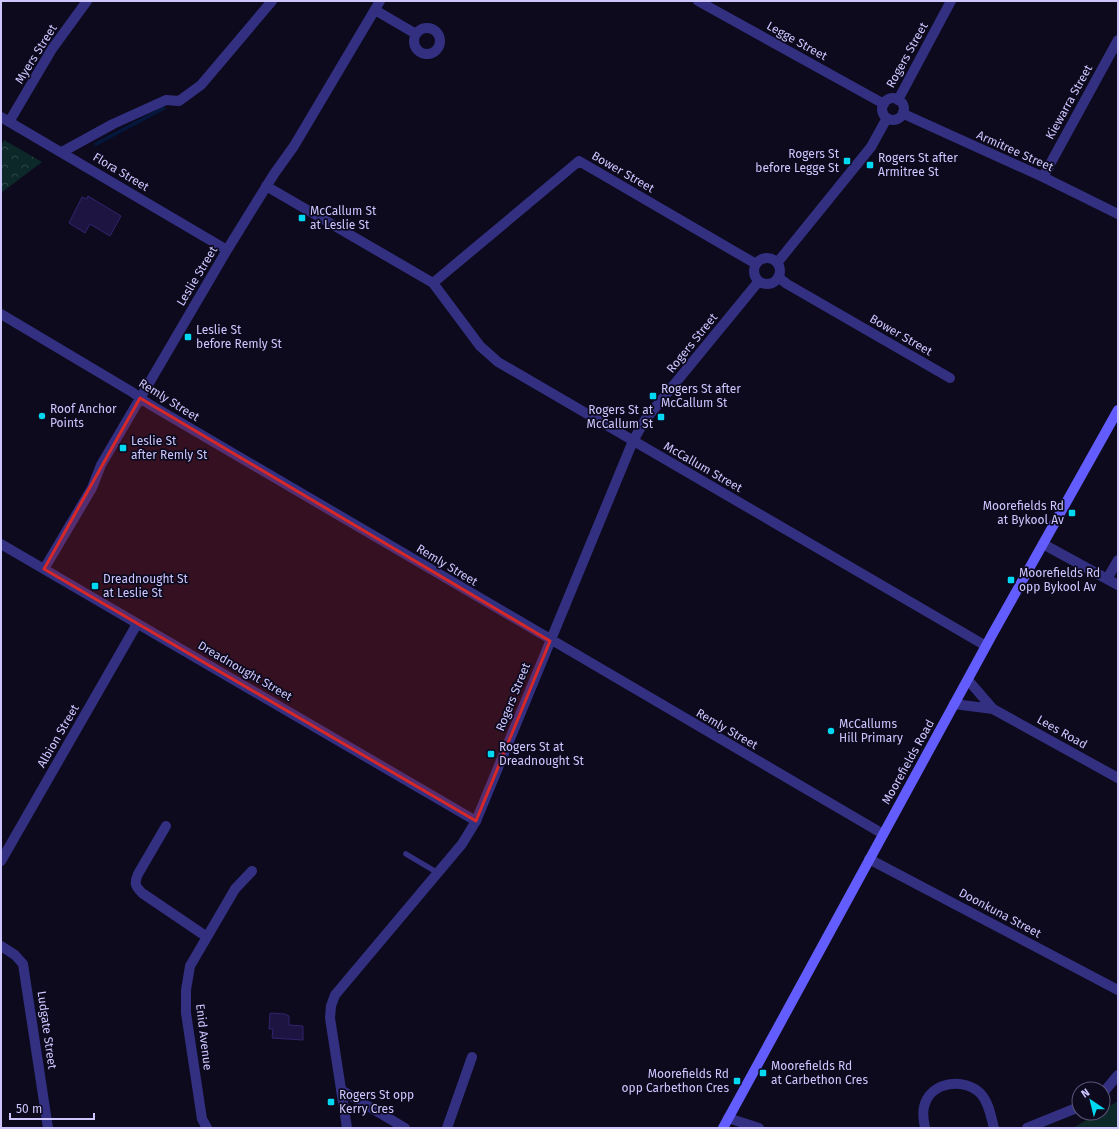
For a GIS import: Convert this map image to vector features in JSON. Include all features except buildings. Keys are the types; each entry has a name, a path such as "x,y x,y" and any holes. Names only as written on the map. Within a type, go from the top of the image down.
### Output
{"main road":[{"name":"Moorefields Road","path":"723,1128 954,704 1118,410"}],"street":[{"name":"Myers Street","path":"5,119 52,49 87,1"},
{"path":"62,152 113,124 152,106 166,100 179,101 189,94 201,85 272,1"},
{"name":"Leslie Street","path":"44,569 92,488 101,465 227,250 266,186 294,146 380,1"},
{"name":"Legge Street","path":"698,1 884,104"},
{"name":"Rogers Street","path":"898,100 951,1"},
{"path":"374,10 416,34"},
{"name":"Kiewarra Street","path":"1043,177 1118,40"},
{"path":"888,100 898,100 902,105 903,112 897,119 887,118 882,110 884,104 888,100"},
{"name":"Armitree Street","path":"903,112 906,115 965,143 1043,177 1118,214"},
{"path":"778,263 871,147 887,118"},
{"name":"Flora Street","path":"5,119 227,250"},
{"name":"Bower Street","path":"433,283 579,161 756,264"},
{"name":"McCallum Street","path":"266,186 433,283 480,346 493,358 986,646"},
{"path":"767,258 778,263 780,270 778,276 770,283 759,281 754,271 756,264 767,258"},
{"name":"Bower Street","path":"778,276 787,284 950,378"},
{"name":"Rogers Street","path":"347,1128 330,1018 331,1006 335,995 462,844 476,821 633,441 645,420 759,281"},
{"name":"Remly Street","path":"1,314 550,641 883,834"},
{"name":"Dreadnought Street","path":"1,544 476,821"},
{"path":"1043,544 1118,585"},
{"path":"1107,579 1118,560"},
{"name":"Albion Street","path":"1,861 137,624"},
{"name":"Lees Road","path":"968,680 993,709 1118,778"},
{"name":"Lees Road","path":"954,704 993,709"},
{"path":"166,826 134,881 136,888 207,937"},
{"name":"Doonkuna Street","path":"870,859 1118,990"},
{"name":"Enid Avenue","path":"207,1128 202,1119 186,1013 186,990 190,966 235,889 252,871"},
{"name":"Ludgate Street","path":"1,946 15,955 23,964 48,1128"},
{"path":"447,1128 472,1057"},
{"path":"1111,1083 1118,1075"},
{"path":"925,1128 923,1114 926,1101 937,1089 959,1082 967,1084 981,1094 988,1106 994,1128"},
{"path":"341,1090 405,1128"},
{"path":"1027,1128 1071,1111"},
{"path":"728,1118 759,1128"}],"lane":[{"path":"406,854 438,873"}],"highlighted area":[{"path":"140,398 550,641 476,821 44,569"}],"green space":[{"path":"4,140 42,162 1,193 1,146"},
{"path":"1118,1101 1118,1128 1073,1128 1085,1121 1111,1121 1111,1105"}],"waterway":[{"path":"96,144 164,108"}],"place":[{"name":"Rogers St before Legge St","path":"847,161"},
{"name":"Rogers St after Armitree St","path":"870,165"},
{"name":"McCallum St at Leslie St","path":"302,218"},
{"name":"Leslie St before Remly St","path":"188,337"},
{"name":"Rogers St after McCallum St","path":"653,396"},
{"name":"Roof Anchor Points","path":"42,416"},
{"name":"Rogers St at McCallum St","path":"661,417"},
{"name":"Leslie St after Remly St","path":"123,448"},
{"name":"Moorefields Rd at Bykool Av","path":"1072,513"},
{"name":"Moorefields Rd opp Bykool Av","path":"1011,580"},
{"name":"Dreadnought St at Leslie St","path":"95,586"},
{"name":"McCallums Hill Primary","path":"831,731"},
{"name":"Rogers St at Dreadnought St","path":"491,754"},
{"name":"Moorefields Rd at Carbethon Cres","path":"763,1073"},
{"name":"Moorefields Rd opp Carbethon Cres","path":"737,1081"},
{"name":"Rogers St opp Kerry Cres","path":"331,1102"}]}
